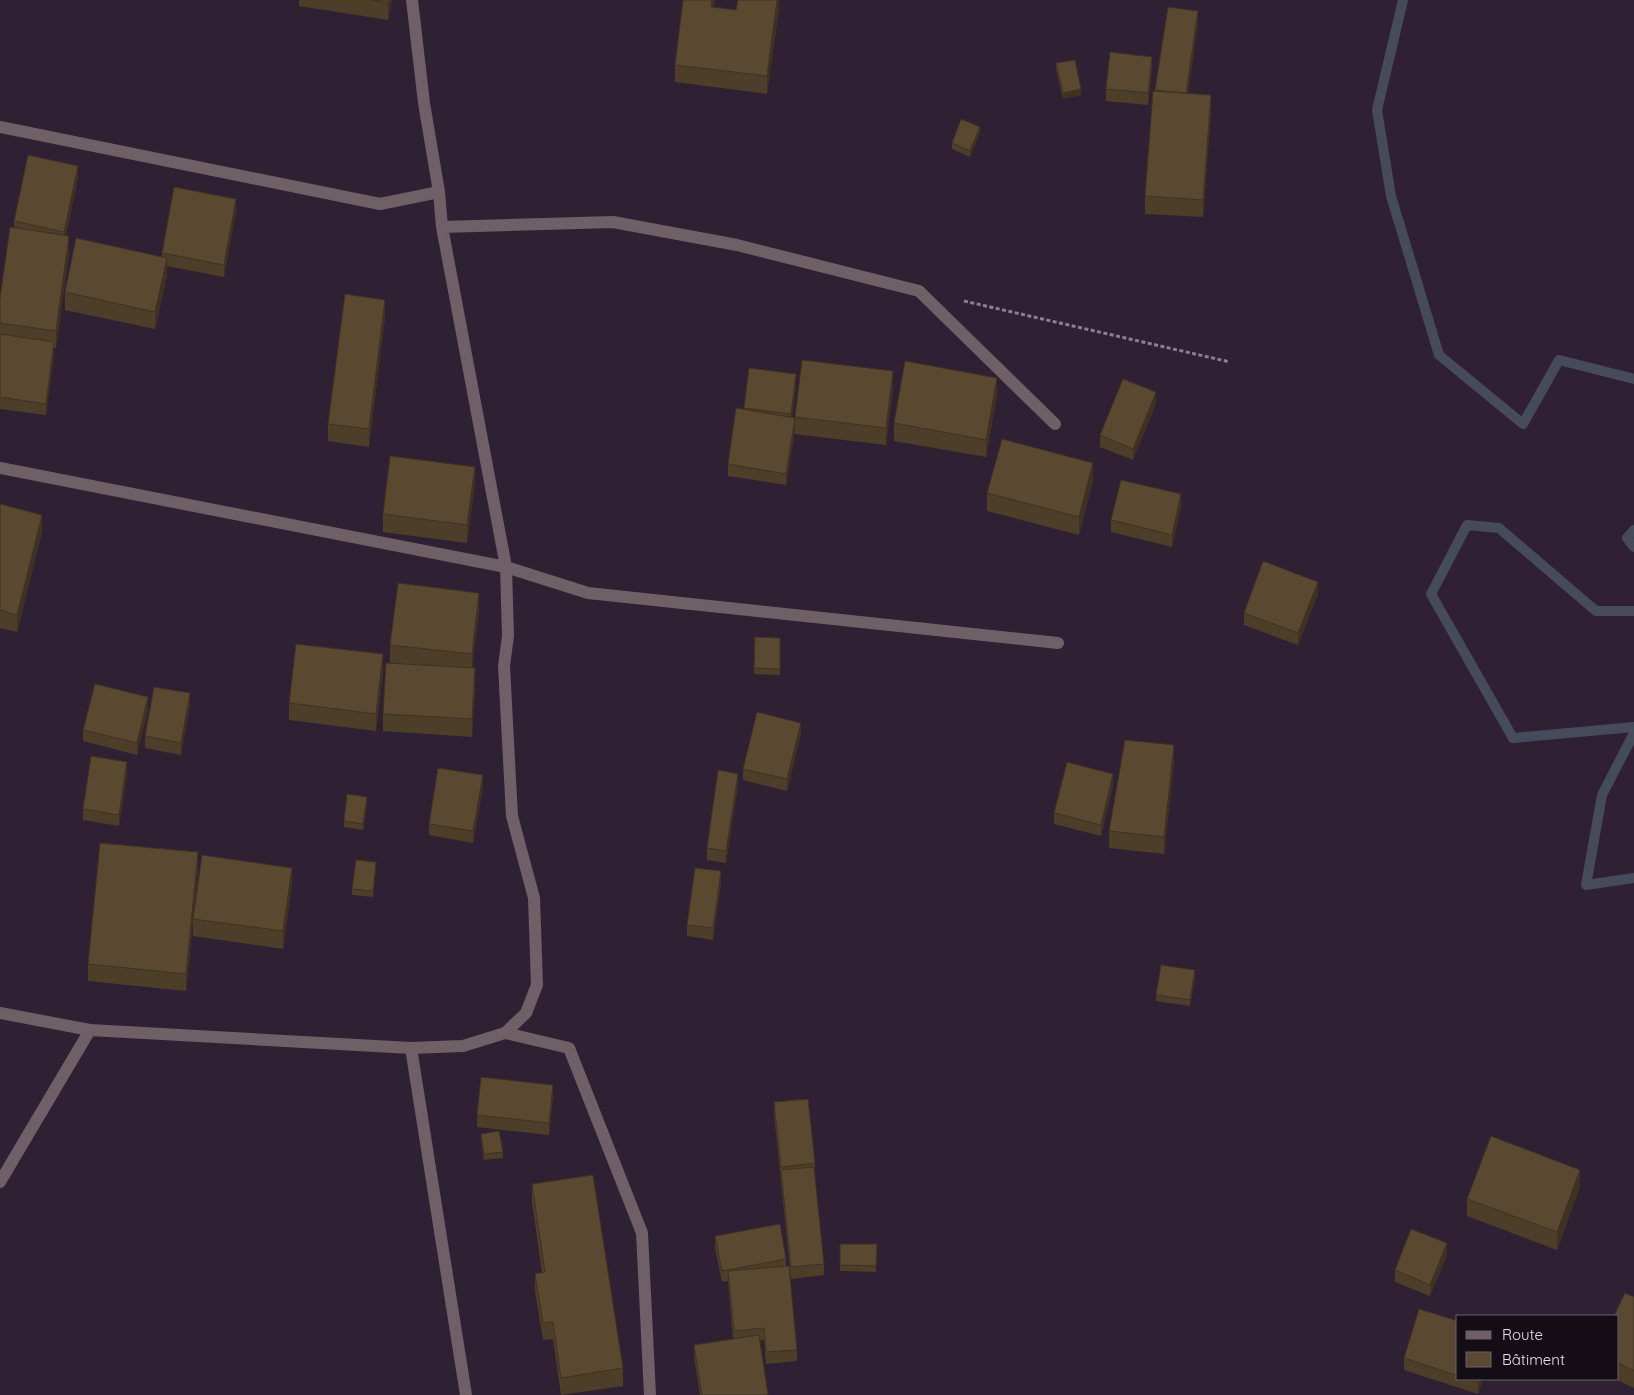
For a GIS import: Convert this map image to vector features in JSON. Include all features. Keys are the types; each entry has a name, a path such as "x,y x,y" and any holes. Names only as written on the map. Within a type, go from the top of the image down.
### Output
{"street":[{"path":"0,1013 90,1030 411,1048 463,1046 505,1033 526,1013 537,985 534,898 512,816 504,666 508,636 506,567 442,227 439,192 424,103 412,0"},
{"path":"0,127 380,204 439,192"},
{"path":"442,227 613,222 737,245 919,291 1055,424"},
{"path":"0,468 506,567 588,593 1058,643"},
{"path":"0,1182 90,1030"},
{"path":"505,1033 570,1048 642,1233 650,1395"},
{"path":"411,1048 466,1395"}],"path":[{"path":"958,300 1230,362"}],"building":[{"path":"372,0 389,0 388,3"},
{"path":"683,0 712,0 711,7 736,10 738,0 777,0 767,76 675,65"},
{"path":"1168,7 1198,11 1186,93 1155,90"},
{"path":"1110,52 1152,57 1148,93 1106,89"},
{"path":"1075,60 1081,89 1063,93 1056,63"},
{"path":"1153,91 1211,95 1203,200 1145,196"},
{"path":"961,119 980,127 970,151 952,143"},
{"path":"28,155 78,166 64,232 14,221"},
{"path":"174,187 236,199 224,265 162,253"},
{"path":"10,227 69,236 56,331 0,323 0,298"},
{"path":"76,238 167,258 155,312 65,292"},
{"path":"345,294 385,300 369,429 328,424"},
{"path":"0,334 54,342 46,404 0,397"},
{"path":"802,360 893,371 886,428 795,417"},
{"path":"905,361 997,378 986,440 894,423"},
{"path":"749,368 796,374 791,414 744,408"},
{"path":"1123,379 1156,392 1133,449 1100,435"},
{"path":"736,408 795,418 786,474 728,464"},
{"path":"1002,439 1093,463 1079,517 987,493"},
{"path":"390,456 475,467 467,525 383,514"},
{"path":"1121,480 1181,494 1172,535 1111,520"},
{"path":"0,504 42,515 17,615 0,610"},
{"path":"1263,561 1318,582 1298,633 1244,613"},
{"path":"398,583 479,593 472,654 390,645"},
{"path":"755,637 780,638 780,669 754,668"},
{"path":"296,644 383,654 376,714 289,703"},
{"path":"386,663 475,668 472,719 383,714"},
{"path":"95,684 148,697 137,743 83,730"},
{"path":"154,687 190,693 181,743 145,736"},
{"path":"757,712 801,723 787,779 743,769"},
{"path":"1125,740 1174,745 1164,837 1109,831"},
{"path":"91,756 127,762 119,815 83,809"},
{"path":"1067,762 1113,774 1101,825 1054,813"},
{"path":"438,768 483,775 473,831 429,824"},
{"path":"718,770 738,774 726,851 707,848"},
{"path":"347,794 367,797 363,824 344,821"},
{"path":"100,843 198,852 186,974 88,964"},
{"path":"202,855 292,868 283,931 193,919"},
{"path":"356,860 376,862 373,891 352,889"},
{"path":"695,868 721,871 713,928 687,925"},
{"path":"1161,965 1195,970 1190,1000 1156,995"},
{"path":"481,1077 553,1085 549,1123 477,1115"},
{"path":"808,1099 815,1163 781,1167 774,1102"},
{"path":"499,1131 503,1152 484,1154 481,1134"},
{"path":"1491,1136 1580,1170 1557,1232 1467,1199"},
{"path":"814,1167 824,1264 791,1267 781,1170"},
{"path":"593,1175 623,1368 561,1378 553,1322 543,1323 535,1274 545,1272 532,1184"},
{"path":"780,1224 786,1259 722,1271 715,1236"},
{"path":"1411,1229 1447,1243 1430,1285 1395,1270"},
{"path":"840,1244 877,1244 876,1266 840,1265"},
{"path":"789,1266 797,1350 766,1352 764,1328 734,1331 728,1271"},
{"path":"1625,1293 1634,1297 1634,1371 1619,1364 1619,1315 1614,1315"},
{"path":"1419,1309 1456,1320 1456,1375 1404,1358"},
{"path":"759,1335 768,1395 702,1395 694,1345"}],"waterway":[{"path":"1403,0 1377,110 1391,196 1439,355 1523,424 1559,360 1634,379"},
{"path":"1634,611 1596,611 1499,528 1467,525 1431,594 1513,738 1634,727"},
{"path":"1634,530 1627,538 1634,547"},
{"path":"1634,733 1602,795 1586,885 1634,878"}]}
